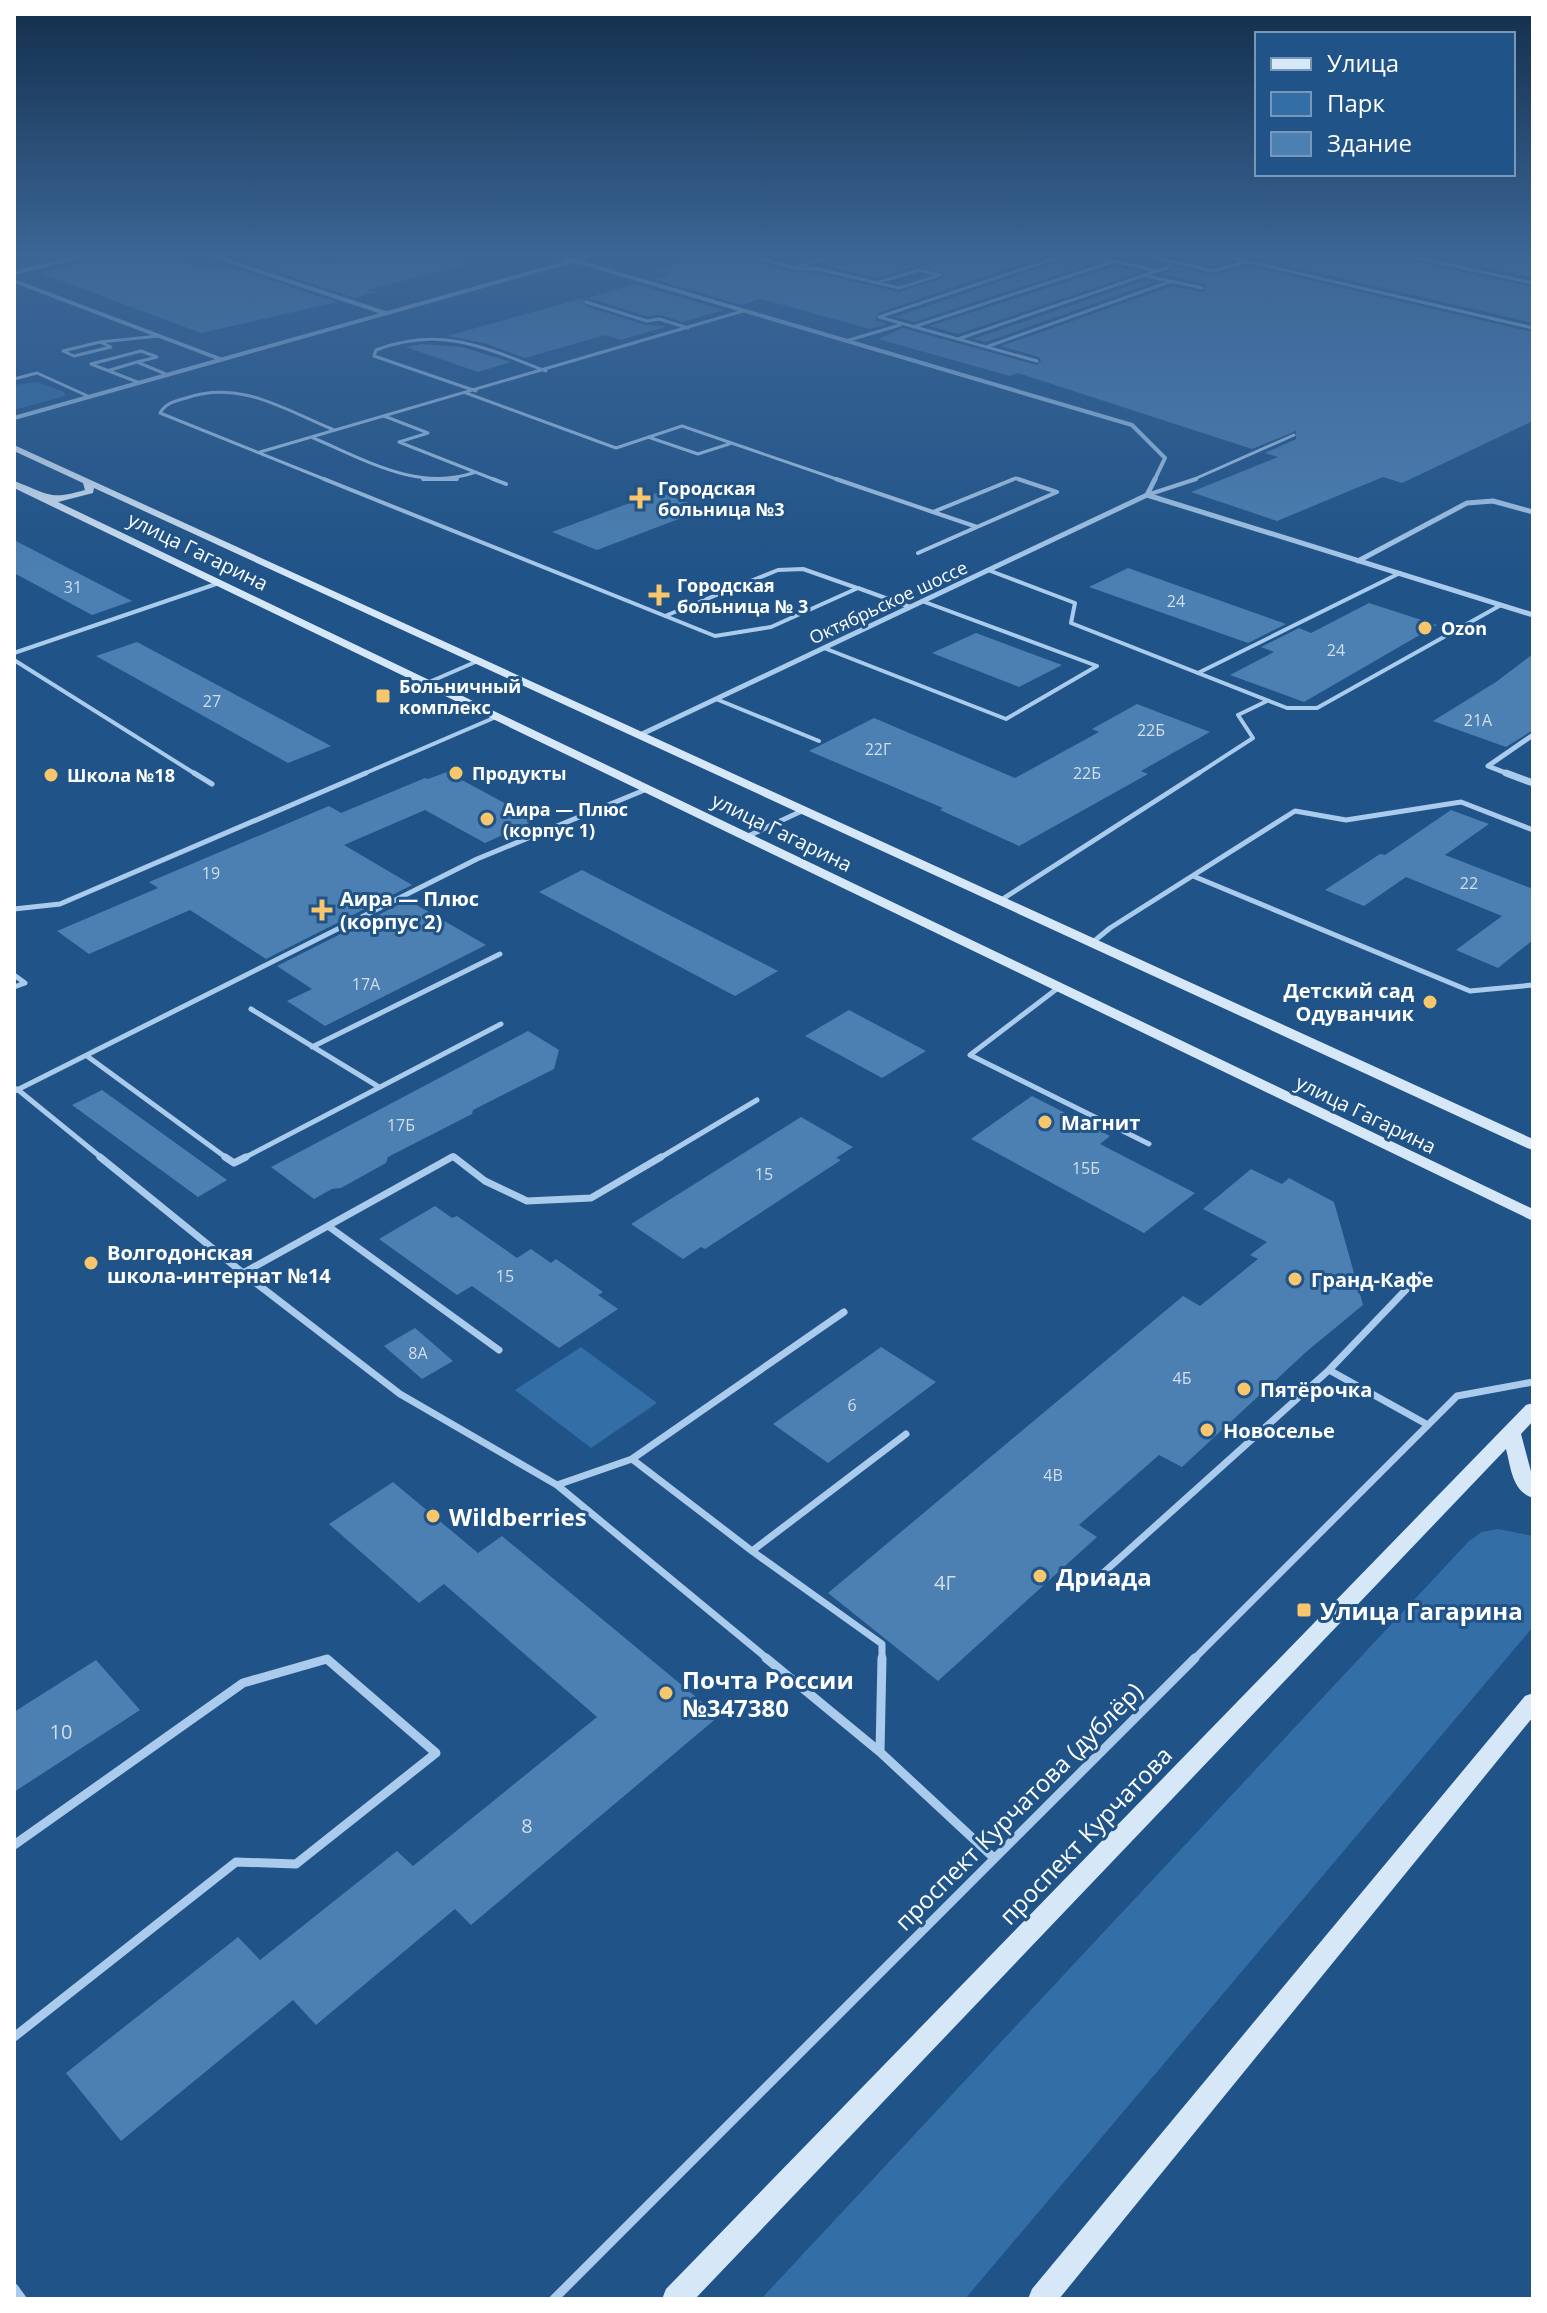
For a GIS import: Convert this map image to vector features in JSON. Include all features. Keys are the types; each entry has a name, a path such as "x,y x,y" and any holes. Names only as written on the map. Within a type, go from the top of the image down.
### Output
{"street":[{"path":"14,418 214,362"},
{"path":"917,362 1132,425 1165,458 1147,495 1533,615"},
{"name":"улица Гагарина","path":"14,448 1533,1145"},
{"path":"41,497 80,496 90,491 87,480"},
{"name":"улица Гагарина","path":"17,489 41,497 1533,1216"},
{"name":"Октябрьское шоссе","path":"642,734 1147,495"},
{"path":"1358,561 1467,503 1493,501 1533,512"},
{"path":"1533,735 1488,766 1533,783"},
{"name":"проспект Курчатова","path":"676,2299 1533,1410"},
{"path":"1512,1433 1523,1480 1533,1491"},
{"path":"1042,2299 1533,1702"}],"lane":[{"path":"99,362 91,364 140,383"},
{"path":"108,370 137,362 168,375"},
{"path":"391,362 476,391"},
{"path":"519,362 546,371"},
{"path":"260,452 576,362"},
{"path":"14,379 37,373 90,397"},
{"path":"334,430 238,392 216,391 189,396 164,406 160,413 715,636 743,636 858,588"},
{"path":"466,393 616,448 682,426 977,527"},
{"path":"384,416 428,433 399,442 506,484"},
{"path":"1147,495 1198,478 1294,435"},
{"path":"311,437 418,479 440,482 462,480 476,472"},
{"path":"648,437 698,454 733,443"},
{"path":"918,553 1057,492 1016,478 933,512"},
{"path":"665,616 778,570 803,569 910,607"},
{"path":"988,570 1075,603 1071,623 1287,708 1317,708 1501,605"},
{"path":"1198,673 1400,573"},
{"path":"14,653 219,583"},
{"path":"824,648 1006,719 1097,666 922,601"},
{"path":"14,660 212,784"},
{"path":"427,683 480,660"},
{"path":"716,699 819,741"},
{"path":"1001,900 1253,738 1238,715 1268,700"},
{"path":"14,909 60,904 496,717"},
{"path":"647,789 477,859 16,1090 243,1273 400,1394 557,1485 880,1752 994,1858"},
{"path":"1093,942 1295,811 1346,820 1461,802 1533,830"},
{"path":"746,837 805,809"},
{"path":"1193,876 1470,991 1533,985"},
{"path":"312,1047 500,954"},
{"path":"14,975 25,983 14,987"},
{"path":"1058,988 970,1055 1149,1144"},
{"path":"251,1009 379,1087"},
{"path":"87,1056 234,1163 501,1024"},
{"path":"243,1273 453,1156 485,1181 527,1201 591,1198 757,1100"},
{"path":"328,1226 499,1350"},
{"path":"1102,1574 1329,1370 1420,1275"},
{"path":"557,1485 632,1459 844,1312"},
{"path":"1329,1370 1428,1425"},
{"name":"проспект Курчатова (дублёр)","path":"554,2299 1457,1396 1533,1382"},
{"path":"752,1551 906,1434"},
{"path":"632,1459 752,1551 882,1644 880,1752"},
{"path":"14,1845 243,1683 327,1659 436,1753 296,1864 236,1862 14,2037"},
{"path":"14,2288 22,2299"}],"green space":[{"path":"38,382 64,392 65,396 14,410 14,385"},
{"path":"581,1347 657,1403 591,1448 515,1390"},
{"path":"1498,1529 1533,1536 1533,1627 965,2299 761,2299 1469,1541 1482,1532"}],"building":[{"path":"449,362 511,362 478,372"},
{"path":"960,362 1026,362 1037,365 1040,362 1533,362 1533,421 1402,483 1383,477 1277,521 1191,492 1278,457 1265,453 1296,439 1296,431 1252,449 1018,373 1010,376"},
{"path":"659,492 705,509 597,550 552,532"},
{"path":"14,540 132,601 92,615 14,573"},
{"path":"1128,568 1286,624 1248,643 1089,587"},
{"path":"1369,603 1437,625 1304,702 1230,675 1274,652 1261,647 1299,628 1311,633"},
{"path":"976,633 1062,665 1019,687 932,653"},
{"path":"137,642 331,746 288,763 96,656"},
{"path":"1533,654 1533,730 1506,747 1433,721 1496,682"},
{"path":"1137,704 1210,732 1141,771 1148,774 1019,846 940,810 943,808 809,751 874,718 1015,778 1099,732 1092,729"},
{"path":"447,772 536,820 485,843 425,810 344,845 412,885 266,959 190,910 89,954 57,931 158,888 149,882 329,806 341,813"},
{"path":"1451,810 1489,824 1445,855 1533,889 1533,940 1498,968 1456,950 1502,916 1406,877 1364,906 1325,890 1380,854 1385,855"},
{"path":"582,870 778,971 735,996 539,892"},
{"path":"408,900 486,945 325,1026 287,1001 312,989 277,966"},
{"path":"849,1010 926,1051 882,1078 805,1036"},
{"path":"528,1031 559,1050 554,1069 388,1157 386,1163 341,1188 332,1189 314,1199 271,1167"},
{"path":"102,1090 227,1180 198,1197 72,1105"},
{"path":"1032,1096 1110,1136 1100,1144 1195,1193 1144,1233 971,1139"},
{"path":"801,1117 853,1147 836,1158 841,1160 705,1249 701,1247 683,1259 631,1224"},
{"path":"1251,1169 1282,1184 1289,1178 1334,1202 1363,1305 1306,1352 1182,1467 1159,1455 1079,1525 1097,1537 938,1681 828,1593 1183,1296 1200,1306 1258,1259 1250,1255 1267,1242 1203,1209"},
{"path":"435,1206 452,1218 457,1216 517,1258 531,1249 551,1263 556,1259 603,1292 598,1295 618,1309 559,1348 472,1286 457,1295 379,1239"},
{"path":"415,1328 453,1361 422,1379 384,1346"},
{"path":"881,1347 936,1382 828,1463 773,1424"},
{"path":"393,1482 478,1553 502,1536 719,1716 471,1925 455,1909 316,2025 293,2000 121,2141 66,2073 238,1937 260,1960 397,1851 413,1866 597,1717 444,1584 419,1603 329,1524"},
{"path":"96,1660 140,1710 14,1792 14,1712"}],"place":[{"name":"Городская больница №3","path":"640,498"},
{"name":"Городская больница № 3","path":"659,595"},
{"name":"Ozon","path":"1425,628"},
{"name":"Больничный комплекс","path":"383,696"},
{"name":"Продукты","path":"456,773"},
{"name":"Школа №18","path":"51,775"},
{"name":"Аира — Плюс (корпус 1)","path":"487,819"},
{"name":"Аира — Плюс (корпус 2)","path":"322,910"},
{"name":"Детский сад Одуванчик","path":"1430,1002"},
{"name":"Магнит","path":"1045,1122"},
{"name":"Волгодонская школа-интернат №14","path":"91,1263"},
{"name":"Гранд-Кафе","path":"1295,1279"},
{"name":"Пятёрочка","path":"1244,1389"},
{"name":"Новоселье","path":"1207,1430"},
{"name":"Wildberries","path":"433,1516"},
{"name":"Дриада","path":"1040,1576"},
{"name":"Улица Гагарина","path":"1304,1610"},
{"name":"Почта России №347380","path":"666,1693"}]}
